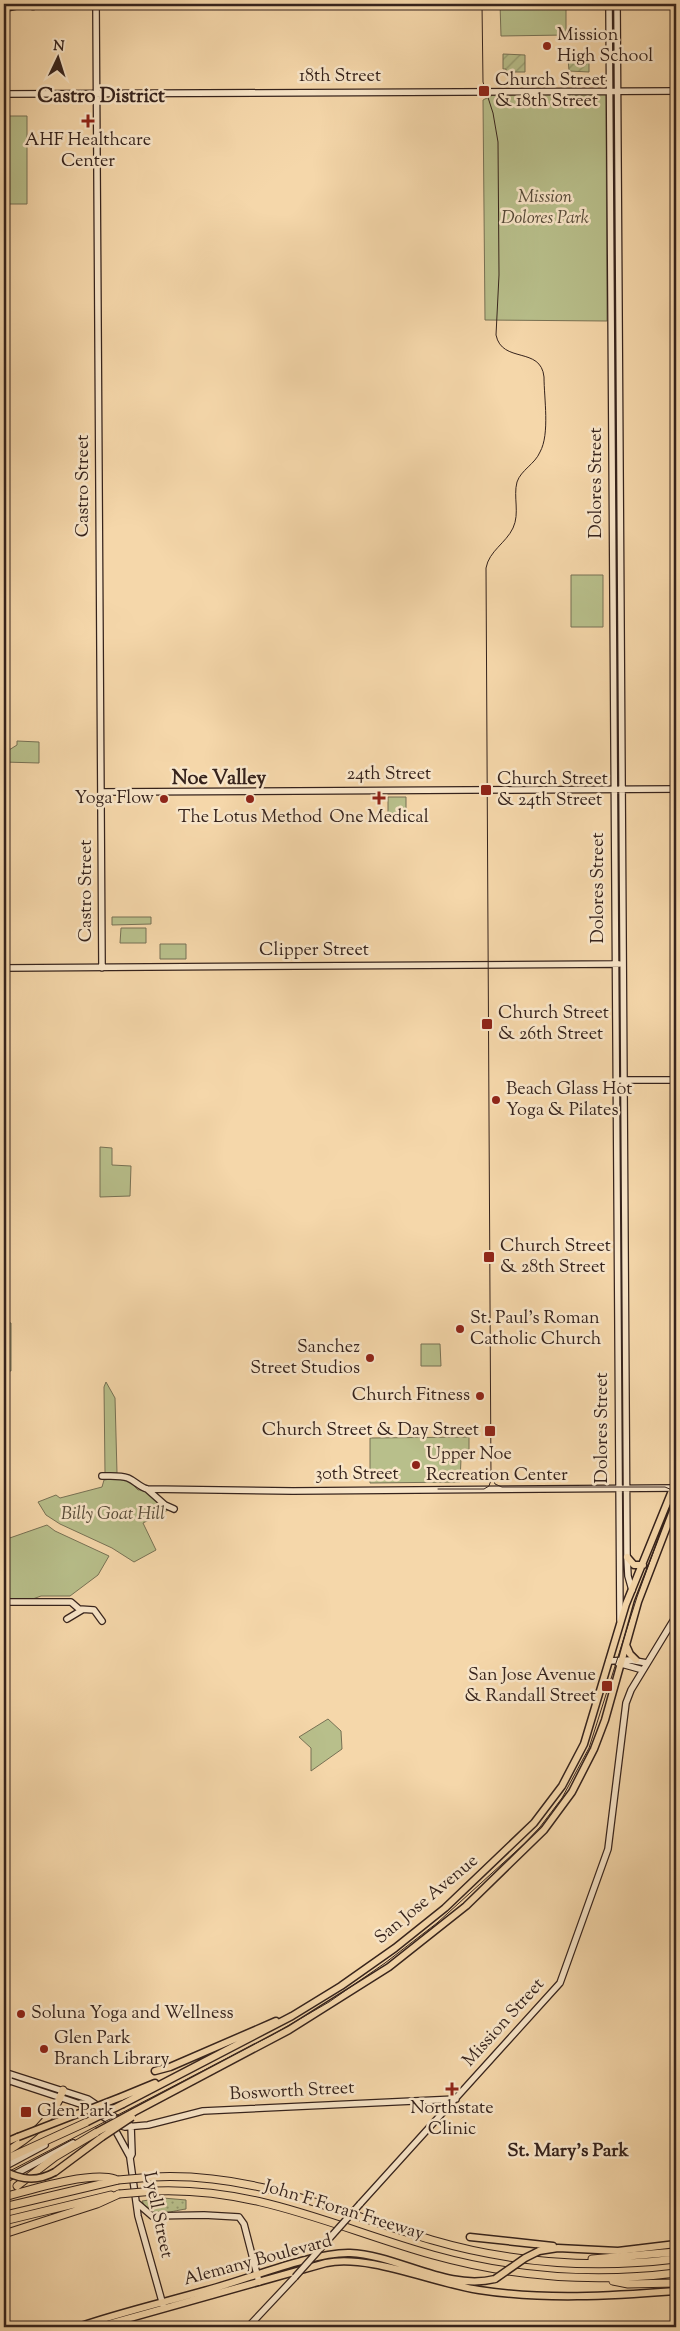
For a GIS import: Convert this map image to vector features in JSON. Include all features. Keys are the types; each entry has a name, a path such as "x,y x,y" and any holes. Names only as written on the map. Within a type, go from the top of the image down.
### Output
{"highway":[{"path":"4,2153 25,2140 43,2124 55,2110 63,2090"},
{"path":"4,2160 86,2122"},
{"path":"17,2186 55,2157 100,2135"},
{"path":"4,2197 103,2176 118,2180"},
{"name":"John F Foran Freeway","path":"4,2206 118,2180 153,2177 206,2178 262,2186 442,2243 479,2252 536,2260 602,2264 676,2259"},
{"name":"John F Foran Freeway","path":"4,2221 119,2194 155,2191 205,2192 262,2200 416,2250 480,2266 537,2275 601,2278 676,2274"},
{"path":"4,2234 98,2204 119,2194"},
{"path":"536,2260 607,2259 676,2252"},
{"path":"601,2278 628,2284 676,2283"}],"main road":[{"path":"4,8 23,4"},
{"name":"Castro Street","path":"96,4 102,968"},
{"name":"Dolores Street","path":"609,4 620,1622"},
{"name":"Dolores Street","path":"617,4 627,1557 628,1576 632,1590"},
{"name":"18th Street","path":"4,94 676,91"},
{"path":"610,148 618,148"},
{"path":"612,498 620,498"},
{"name":"24th Street","path":"101,792 676,789"},
{"name":"Clipper Street","path":"4,968 624,964"},
{"path":"616,1080 676,1080"},
{"name":"30th Street","path":"102,1476 119,1476 130,1479 140,1487 147,1489 293,1491 627,1488 675,1485"},
{"name":"San Jose Avenue","path":"4,2167 86,2122 292,2016 341,1986 420,1928 478,1878 534,1823 556,1796 579,1755 590,1726 620,1622 675,1485"},
{"path":"147,1489 165,1505 174,1509"},
{"name":"San Jose Avenue","path":"4,2180 100,2135 174,2090 289,2030 389,1967 447,1922 510,1865 552,1821 579,1781 600,1734 635,1612 676,1503"},
{"path":"619,1543 628,1543"},
{"path":"627,1557 634,1565 643,1565"},
{"path":"632,1590 635,1612"},
{"path":"4,1602 71,1602 82,1610"},
{"path":"67,1619 82,1610 94,1610 102,1621"},
{"name":"Mission Street","path":"248,2327 554,1991 563,1978 608,1848 625,1710 631,1690 676,1616"},
{"path":"626,1645 630,1654 636,1660"},
{"path":"609,1661 636,1660 647,1663"},
{"path":"622,1662 643,1670"},
{"path":"155,2071 168,2068 258,2028 292,2016"},
{"path":"4,2143 121,2097 209,2059"},
{"path":"4,2092 7,2073 96,2102 116,2118 131,2126"},
{"name":"Bosworth Street","path":"6,2080 92,2108 109,2120 122,2126 148,2125 203,2111 456,2099"},
{"path":"109,2120 125,2144 130,2158"},
{"name":"Lyell Street","path":"131,2126 132,2154 130,2158 138,2216 164,2305"},
{"path":"4,2171 16,2177 27,2179 41,2178 55,2172 100,2135"},
{"path":"137,2203 148,2215 163,2217 204,2215 239,2217 244,2224 259,2282"},
{"path":"470,2237 592,2250"},
{"name":"Alemany Boulevard","path":"98,2327 257,2274 324,2256 349,2253 479,2282 495,2279 525,2258 539,2251 552,2248 631,2250 676,2244"},
{"name":"Alemany Boulevard","path":"78,2327 345,2260 363,2262 455,2286 495,2292 583,2295 676,2291"}],"green space":[{"path":"500,4 566,4 566,35 501,36"},
{"path":"503,54 525,55 525,72 506,72 506,69 503,69"},
{"path":"568,57 589,59 589,72 569,71"},
{"name":"Mission Dolores Park","path":"606,94 607,321 485,320 483,100 493,95"},
{"path":"4,116 27,116 27,204 4,204"},
{"path":"571,575 603,575 603,627 571,627"},
{"path":"17,741 39,742 39,763 4,762 4,757 9,756 9,750 17,745"},
{"path":"388,797 406,797 406,817 388,818"},
{"path":"112,917 151,917 151,924 112,925"},
{"path":"121,928 146,928 146,943 120,943"},
{"path":"160,944 186,944 186,959 160,959"},
{"path":"100,1147 112,1148 112,1165 131,1166 130,1196 100,1197"},
{"path":"4,1322 11,1323 11,1371 4,1371"},
{"path":"421,1344 440,1344 441,1366 421,1366"},
{"path":"106,1382 115,1398 117,1473 105,1473 104,1387"},
{"name":"Upper Noe Recreation Center","path":"469,1437 469,1459 461,1459 460,1482 370,1483 370,1438"},
{"name":"Billy Goat Hill","path":"118,1478 129,1481 138,1490 147,1489 170,1509 143,1523 156,1550 134,1562 112,1548 60,1524 46,1515 38,1502 56,1495 60,1498 102,1487 104,1480"},
{"path":"47,1525 55,1531 109,1556 98,1575 70,1596 41,1596 30,1600 4,1599 4,1540"},
{"path":"328,1719 341,1731 342,1749 311,1771 311,1748 299,1737"},
{"path":"163,2198 186,2200 186,2209 161,2213 149,2211 142,2201"}],"tram line":[{"path":"438,1489 484,1489 489,1486 491,1480 486,568 494,552 513,528 516,517 517,482 538,456 543,444 546,426 544,377 541,367 536,361 506,349 500,344 496,335 499,275 498,142 493,113 483,82 482,4"},
{"path":"4,2174 272,2035 329,2002 385,1963 437,1923 524,1844 540,1827 562,1798 589,1748 637,1597 674,1495 672,1490 665,1487 502,1487 495,1484 492,1476"}],"place":[{"name":"Mission High School","path":"547,46"},
{"name":"Church Street & 18th Street","path":"484,91"},
{"name":"AHF Healthcare Center","path":"88,121"},
{"name":"Church Street & 24th Street","path":"486,790"},
{"name":"One Medical","path":"379,798"},
{"name":"Yoga Flow","path":"164,799"},
{"name":"The Lotus Method","path":"250,799"},
{"name":"Church Street & 26th Street","path":"487,1024"},
{"name":"Beach Glass Hot Yoga & Pilates","path":"496,1100"},
{"name":"Church Street & 28th Street","path":"489,1257"},
{"name":"St. Paul's Roman Catholic Church","path":"460,1329"},
{"name":"Sanchez Street Studios","path":"370,1358"},
{"name":"Church Fitness","path":"480,1396"},
{"name":"Church Street & Day Street","path":"490,1431"},
{"name":"Upper Noe Recreation Center","path":"416,1465"},
{"name":"San Jose Avenue & Randall Street","path":"607,1686"},
{"name":"Soluna Yoga and Wellness","path":"21,2014"},
{"name":"Glen Park Branch Library","path":"44,2049"},
{"name":"Northstate Clinic","path":"452,2089"},
{"name":"Glen Park","path":"26,2112"}],"district":[{"name":"Castro District","path":"101,97"},
{"name":"Noe Valley","path":"219,779"},
{"name":"St. Mary's Park","path":"568,2151"}]}
